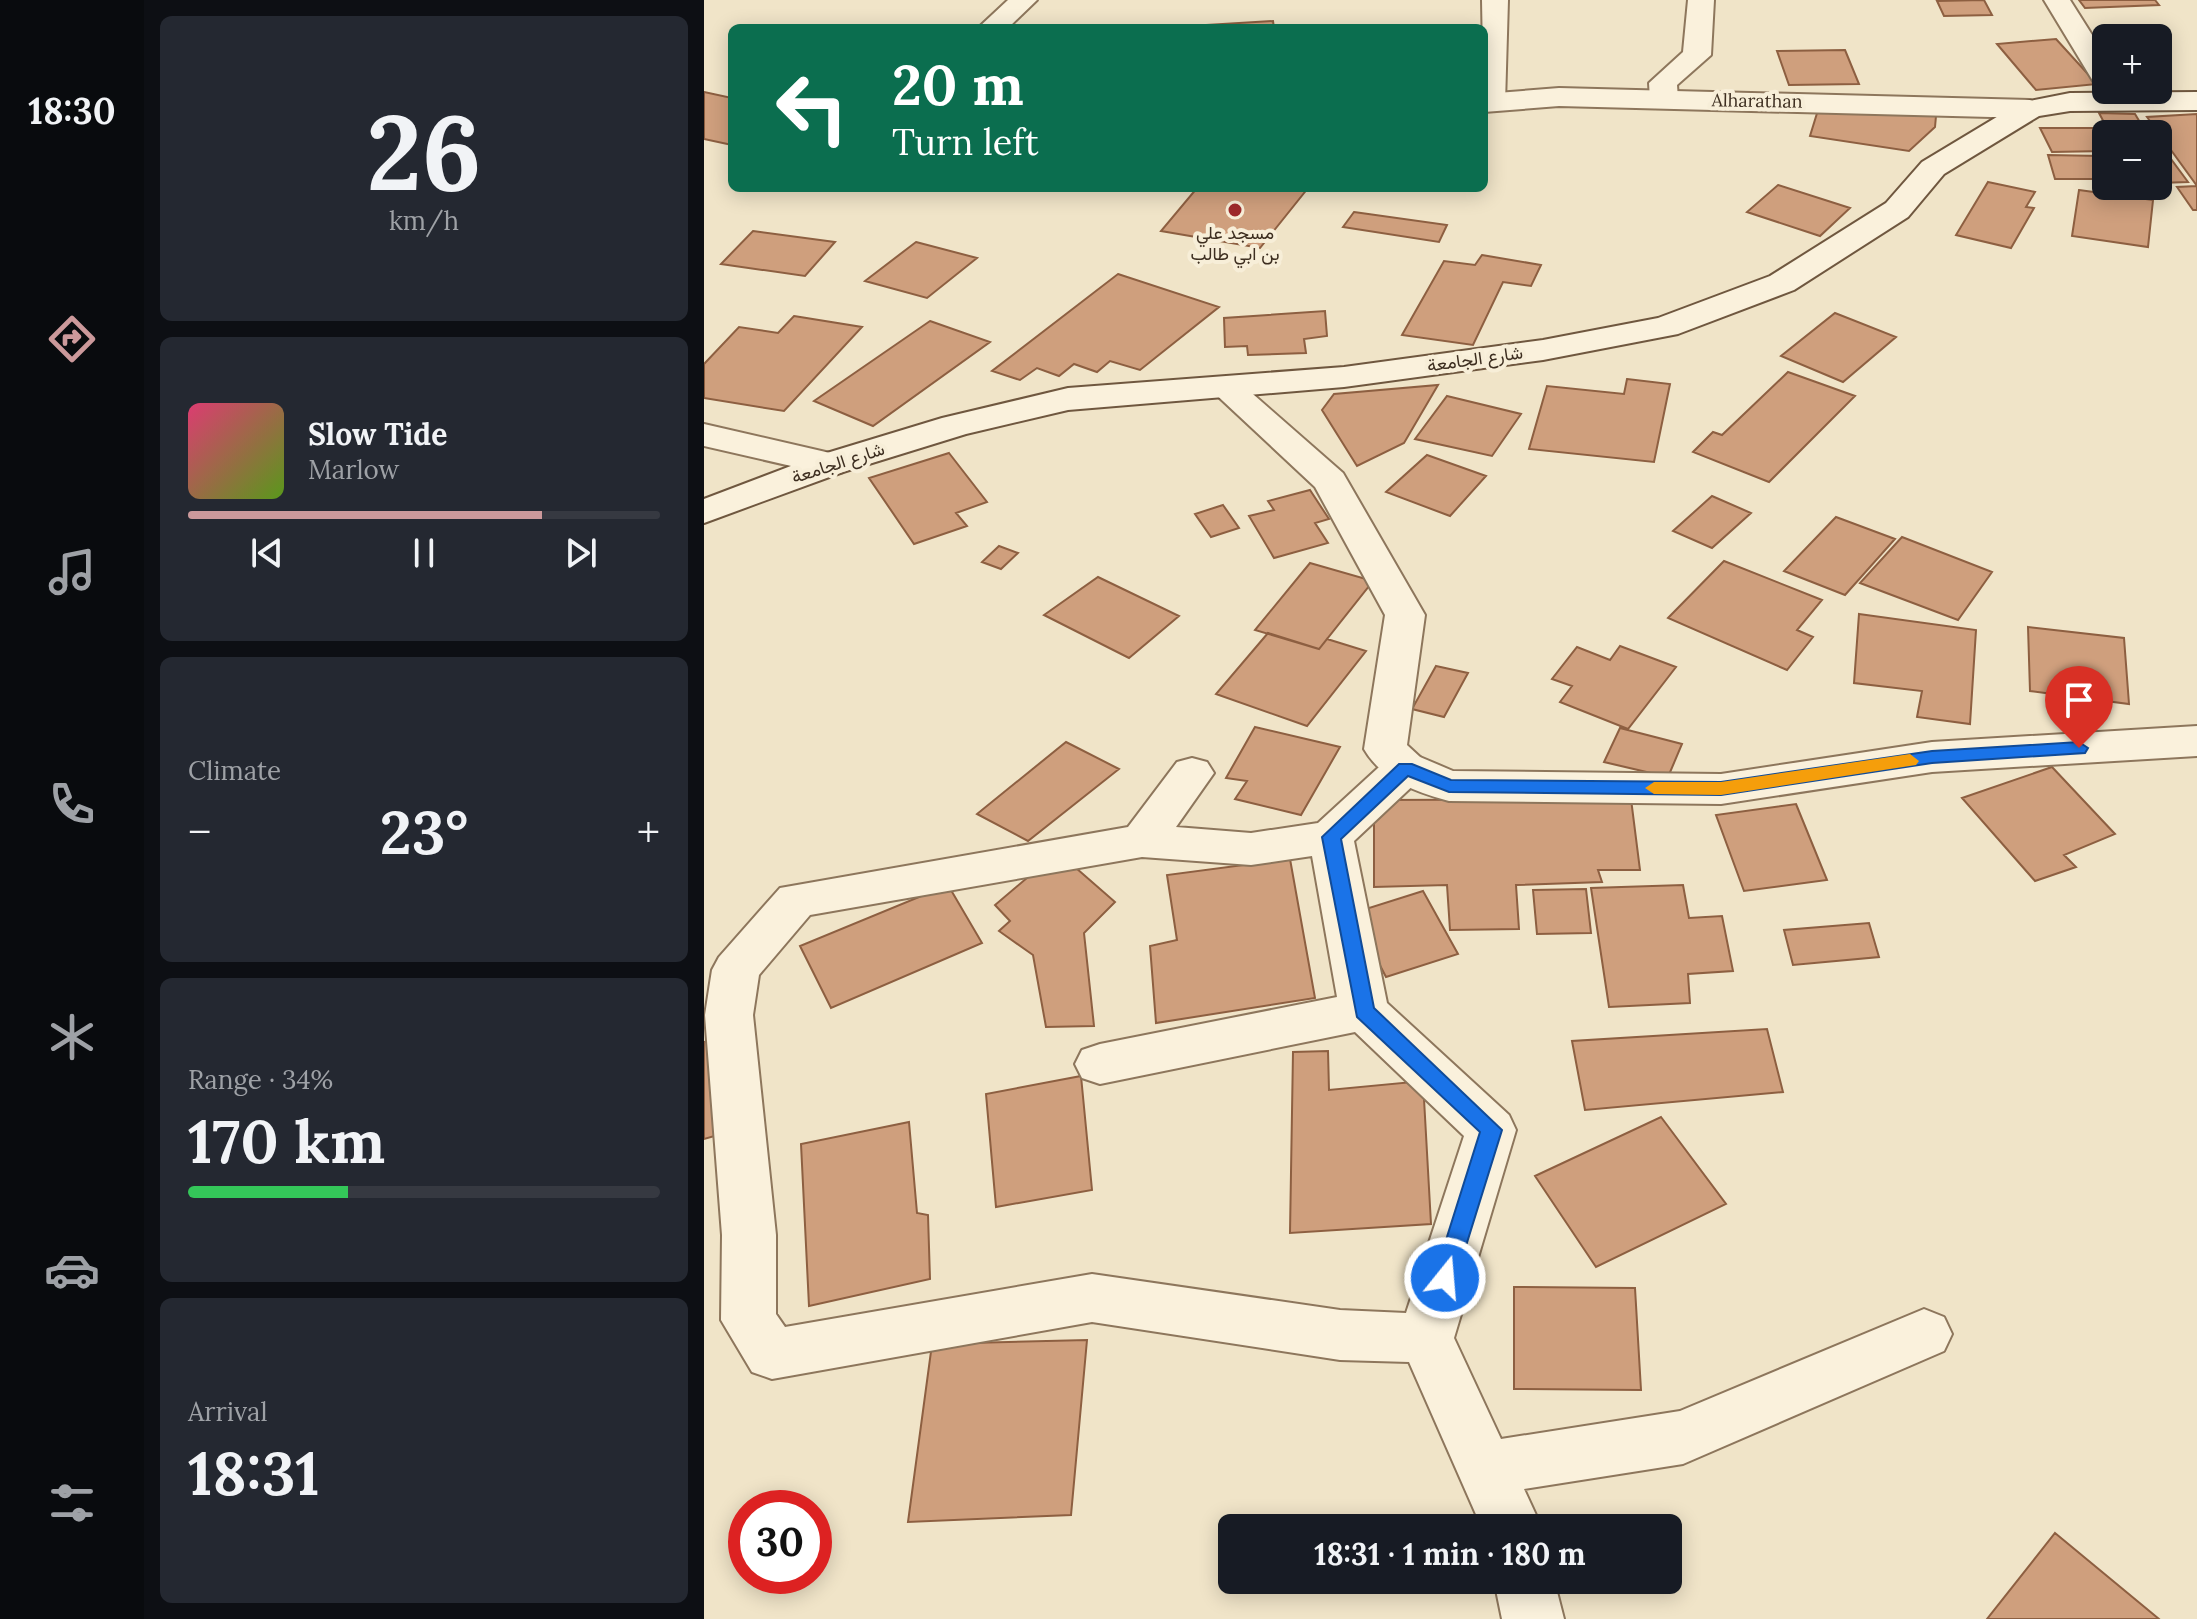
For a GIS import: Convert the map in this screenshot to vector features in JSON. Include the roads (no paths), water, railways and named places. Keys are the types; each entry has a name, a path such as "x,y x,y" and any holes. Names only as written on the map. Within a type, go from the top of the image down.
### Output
{"street":[{"path":"997,24 1024,0"},
{"path":"1488,103 1495,0"},
{"path":"1664,99 1663,83 1697,55 1701,0"},
{"path":"2057,0 2092,56"},
{"name":"شارع الجامعة","path":"704,512 830,464 955,426 1068,399 1344,377 1543,350 1666,327 1782,283 1897,210 1933,168 2030,109 2092,96"},
{"name":"Alharathan","path":"1488,103 1559,97 2030,109"},
{"name":"شارع الجامعة","path":"2172,98 2197,101"},
{"path":"1226,388 1330,481 1405,615 1385,749 1405,768 1449,786 1721,789 1932,757 2197,741"},
{"path":"704,435 830,464"},
{"path":"1405,768 1331,837 1251,849 1142,841 796,900 736,970 729,1015 749,1235 749,1320 772,1354 1092,1298 1340,1335 1426,1338"},
{"path":"1142,841 1192,773"},
{"path":"1331,837 1364,1011 1491,1130 1426,1338 1506,1514"},
{"path":"1100,1064 1364,1011"},
{"path":"1487,1468 1683,1437 1924,1334"},
{"path":"1527,1594 1533,1619"}],"place":[{"name":"مسجد علي بن ابي طالب","path":"1235,210"}]}
